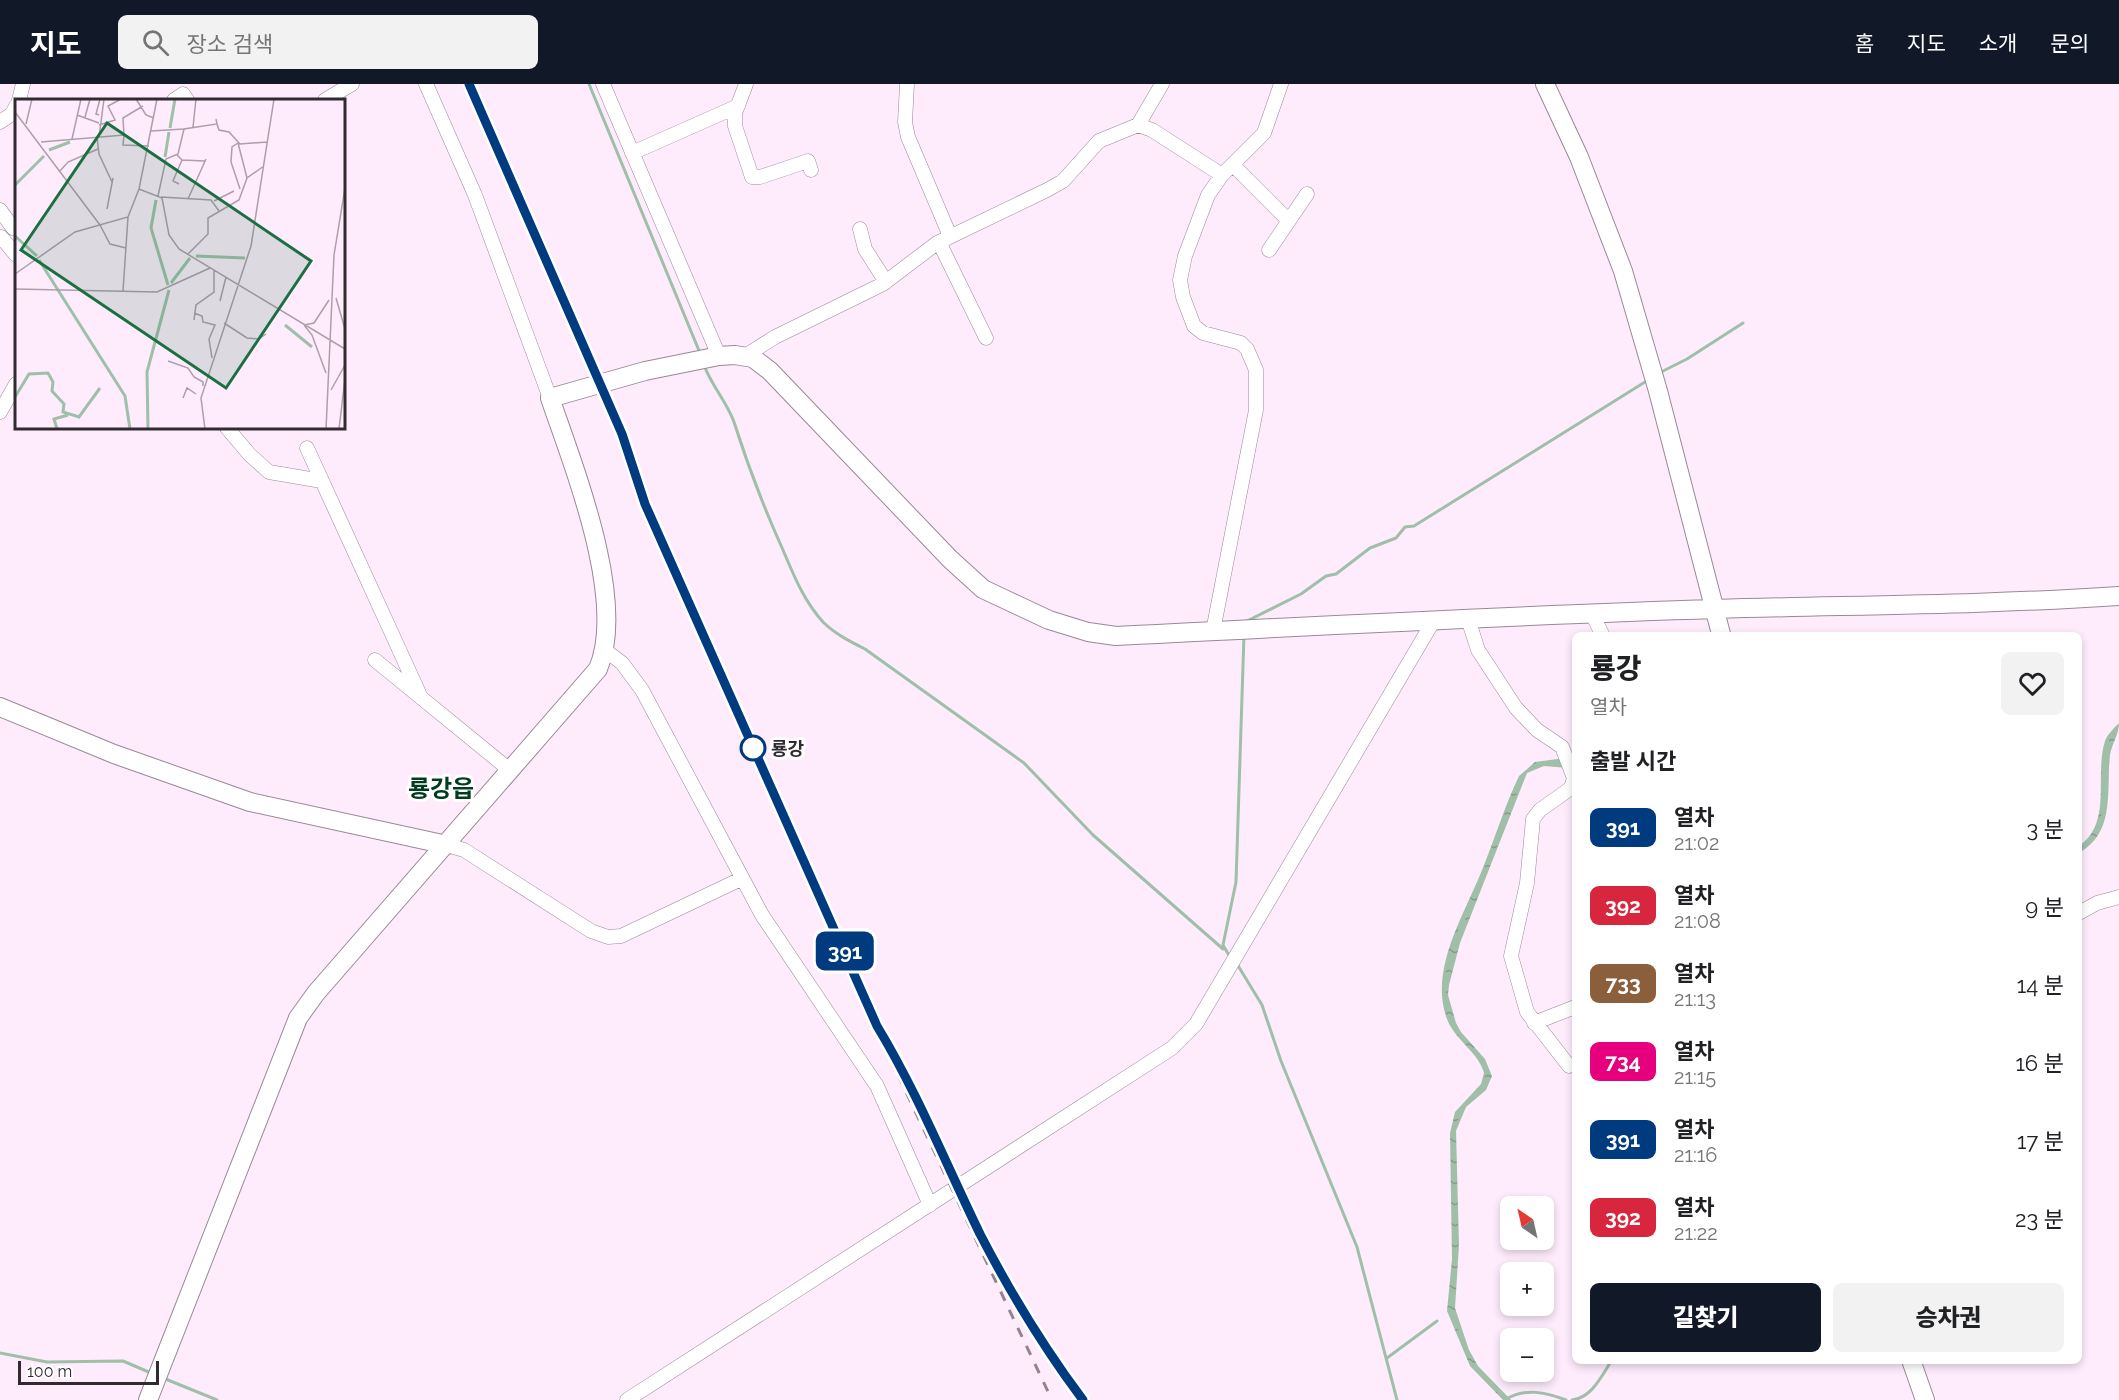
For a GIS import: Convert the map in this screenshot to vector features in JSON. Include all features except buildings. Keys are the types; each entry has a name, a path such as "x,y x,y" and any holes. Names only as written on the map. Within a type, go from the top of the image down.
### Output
{"main road":[{"path":"1545,84 1579,157 1623,272 1658,391 1721,632"},
{"path":"148,1397 298,1018 316,993 598,669 606,651 607,631 598,548 586,502 550,398 645,371 708,358 753,358 770,371 950,559 983,588 1049,620 1088,632 1116,636 1434,620 1715,609 2016,603 2119,596"},
{"path":"0,707 114,754 250,802 447,845"},
{"path":"1912,1364 1925,1400"}],"street":[{"path":"18,99 23,84"},
{"path":"327,99 352,84"},
{"path":"426,84 475,195 550,398"},
{"path":"603,84 632,153 708,358"},
{"path":"746,84 735,113 735,126 752,177 760,177 808,161 811,170"},
{"path":"908,84 904,122 908,137 944,239 986,338"},
{"path":"745,357 775,337 886,282 944,239 1063,181 1099,141 1138,125 1162,84"},
{"path":"1213,631 1256,410 1256,370 1247,349 1241,343 1203,333 1194,326 1183,297 1180,280 1185,256 1204,206 1222,175 1264,133 1281,84"},
{"path":"632,153 738,106"},
{"path":"0,122 12,114 15,108"},
{"path":"1138,125 1152,130 1222,175"},
{"path":"1233,165 1289,221"},
{"path":"1269,250 1307,194"},
{"path":"0,210 15,252"},
{"path":"860,229 865,249 886,282"},
{"path":"0,412 15,386"},
{"path":"228,429 250,455 269,472 322,480"},
{"path":"307,448 419,693"},
{"path":"1592,614 1601,632"},
{"path":"1468,619 1478,650 1516,708 1537,730 1562,747 1572,770"},
{"path":"627,1400 1172,1048 1196,1024 1434,620"},
{"path":"606,651 622,663 642,690 741,879 787,955 877,1086 930,1205"},
{"path":"375,660 419,693 511,771"},
{"path":"1569,1066 1527,1011 1512,966 1511,948 1524,902 1533,819 1540,810 1571,788 1572,785"},
{"path":"447,845 464,850 591,931 608,937 621,936 741,879"},
{"path":"2082,912 2097,903 2119,897"},
{"path":"1534,1023 1572,1008"}],"water":[{"path":"2119,723 2110,755 2107,809 2104,822 2099,834 2082,851 2082,843 2096,825 2101,798 2102,754 2109,734"},
{"path":"1565,758 1568,768 1544,766 1527,773 1460,943 1448,995 1456,1023 1485,1059 1492,1076 1486,1090 1466,1107 1456,1131 1459,1245 1455,1308 1469,1350 1478,1366 1511,1400 1503,1400 1470,1366 1447,1311 1452,1259 1450,1133 1455,1112 1481,1084 1484,1073 1481,1065 1448,1022 1442,994 1443,976 1453,938 1519,776 1535,762"}],"waterway":[{"path":"589,84 700,353"},
{"path":"1663,371 1687,359 1743,323"},
{"path":"704,365 731,415 763,503 795,579 810,606 823,622 838,634 865,649 1024,763 1093,835 1223,949"},
{"path":"1245,622 1301,594 1326,576 1336,574 1370,548 1396,538 1405,527 1414,526 1645,382"},
{"path":"1230,957 1223,945 1236,882 1244,635"},
{"path":"1237,964 1262,1005 1281,1061 1357,1247 1397,1400"},
{"path":"1387,1358 1437,1321"},
{"path":"0,1353 47,1362 123,1361 151,1373"},
{"path":"1572,1400 1591,1390 1609,1364"},
{"path":"163,1378 217,1400"},
{"path":"1506,1399 1521,1393 1536,1392 1566,1400"}],"railway":[{"path":"469,84 622,434 645,504 906,1092 1052,1400"},
{"path":"991,1254 1035,1330 1083,1400"}],"train":[{"name":"391","path":"469,84 622,434 645,504 877,1026 916,1094 981,1235 1013,1294 1083,1400"}],"place":[{"name":"룡강","path":"753,748"}],"district":[{"name":"룡강읍","path":"441,788"}]}
